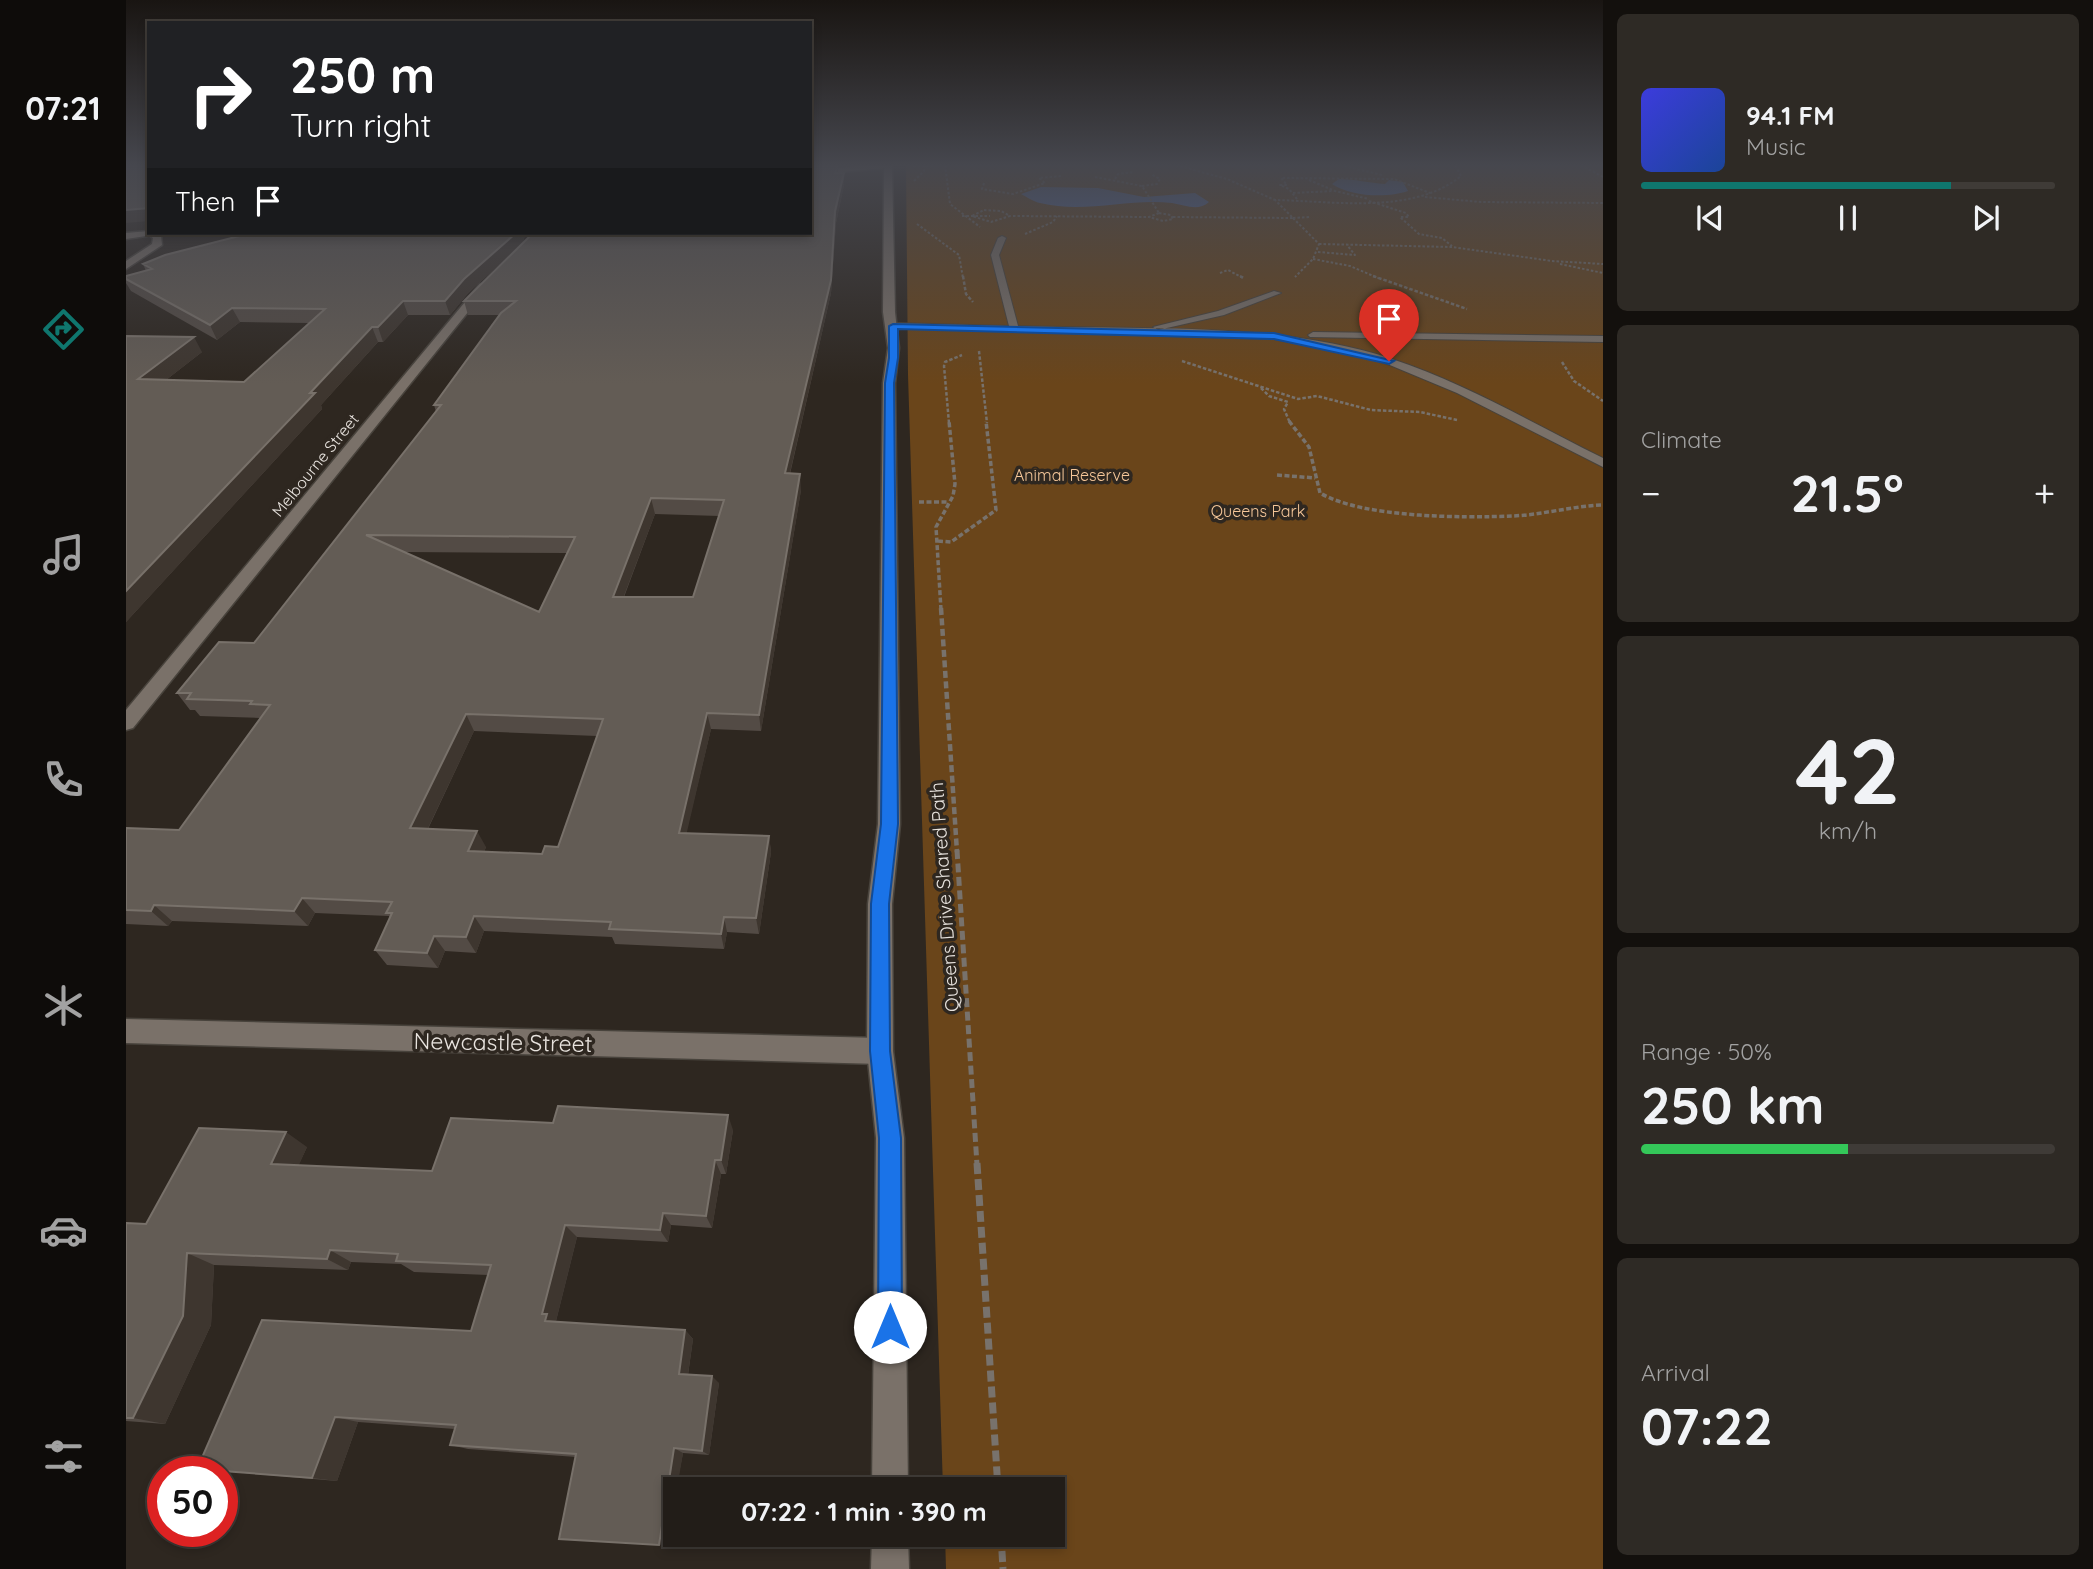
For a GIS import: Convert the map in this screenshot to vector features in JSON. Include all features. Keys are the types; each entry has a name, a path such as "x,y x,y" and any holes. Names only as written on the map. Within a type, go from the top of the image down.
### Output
{"main road":[{"path":"126,266 157,244 158,238"},
{"path":"888,238 889,312 893,326 894,358 889,383 889,824 880,904 880,1051 890,1138 890,1477"},
{"name":"Melbourne Street","path":"126,723 492,277"},
{"name":"Newcastle Street","path":"126,1031 880,1051"},
{"path":"890,1547 890,1569"}],"lane":[{"path":"1002,238 995,255 1014,329"},
{"path":"1135,333 1221,313 1278,293"},
{"path":"893,326 1274,336 1603,339"},
{"path":"1274,336 1389,361 1461,391 1603,463"}],"path":[{"path":"934,238 958,255 966,294 974,302"},
{"path":"1022,243 1024,238"},
{"path":"1442,238 1452,247"},
{"path":"1318,244 1452,247 1552,261 1603,264"},
{"path":"1318,253 1355,256 1347,245"},
{"path":"1313,260 1350,266 1409,291 1472,311"},
{"path":"1552,261 1603,274"},
{"path":"1591,339 1571,347 1562,361 1562,367 1584,390 1603,401"},
{"path":"937,541 951,542 996,510 979,350 983,343"},
{"name":"Queens Drive Shared Path","path":"979,350 945,362 944,366 955,484 936,527 997,1477"},
{"path":"1182,361 1298,399 1317,396 1371,410 1420,412 1458,421"},
{"path":"1261,388 1269,396 1288,402 1284,408 1292,428 1309,447 1320,494 1329,500 1384,512 1514,516 1569,506 1603,505"},
{"path":"1278,475 1315,478"},
{"path":"929,502 949,502"},
{"path":"1002,1547 1003,1569"}],"green space":[{"name":"Queens Park","path":"907,238 1603,238 1603,1569 946,1569 945,1547 1065,1547 1065,1477 943,1477 908,375"}],"building":[{"path":"231,238 510,238 464,279 445,301 403,301 378,327 372,327 310,393 315,393 126,591 126,336 194,337 138,379 244,382 325,309 232,308 210,325 126,279 126,276 152,269 143,264 165,255"},
{"path":"528,238 833,238 831,280 785,473 800,474 759,715 707,713 679,833 769,836 756,918 724,917 721,934 609,929 611,922 474,916 466,937 434,936 427,953 375,950 392,913 386,913 392,902 302,898 294,911 154,905 151,911 126,910 126,828 179,830 270,705 250,704 252,701 187,699 191,693 177,693 219,642 254,643 441,405 434,405 501,313 516,301 464,301","holes":["651,498 724,500 693,597 613,597","366,535 575,537 539,612","466,714 603,719 558,847 545,846 542,854 468,851 477,831 410,828"]},
{"path":"558,1106 728,1115 721,1160 715,1160 706,1216 663,1213 660,1230 565,1225 542,1314 547,1314 545,1321 685,1330 679,1374 712,1376 702,1451 674,1448 670,1477 663,1477 663,1519 659,1545 559,1539 576,1454 450,1445 456,1425 335,1417 312,1478 238,1472 238,1456 203,1456 262,1320 471,1331 491,1265 396,1261 398,1254 330,1250 327,1259 187,1253 183,1316 133,1418 126,1418 126,1223 146,1224 199,1128 286,1132 271,1164 432,1171 451,1118 553,1123"}],"route":[{"path":"890,1327 890,1138 880,1051 880,904 889,824 889,383 894,358 893,326 1274,336 1349,350 1389,361"}],"park label":[{"name":"Animal Reserve","path":"1072,475"}]}
